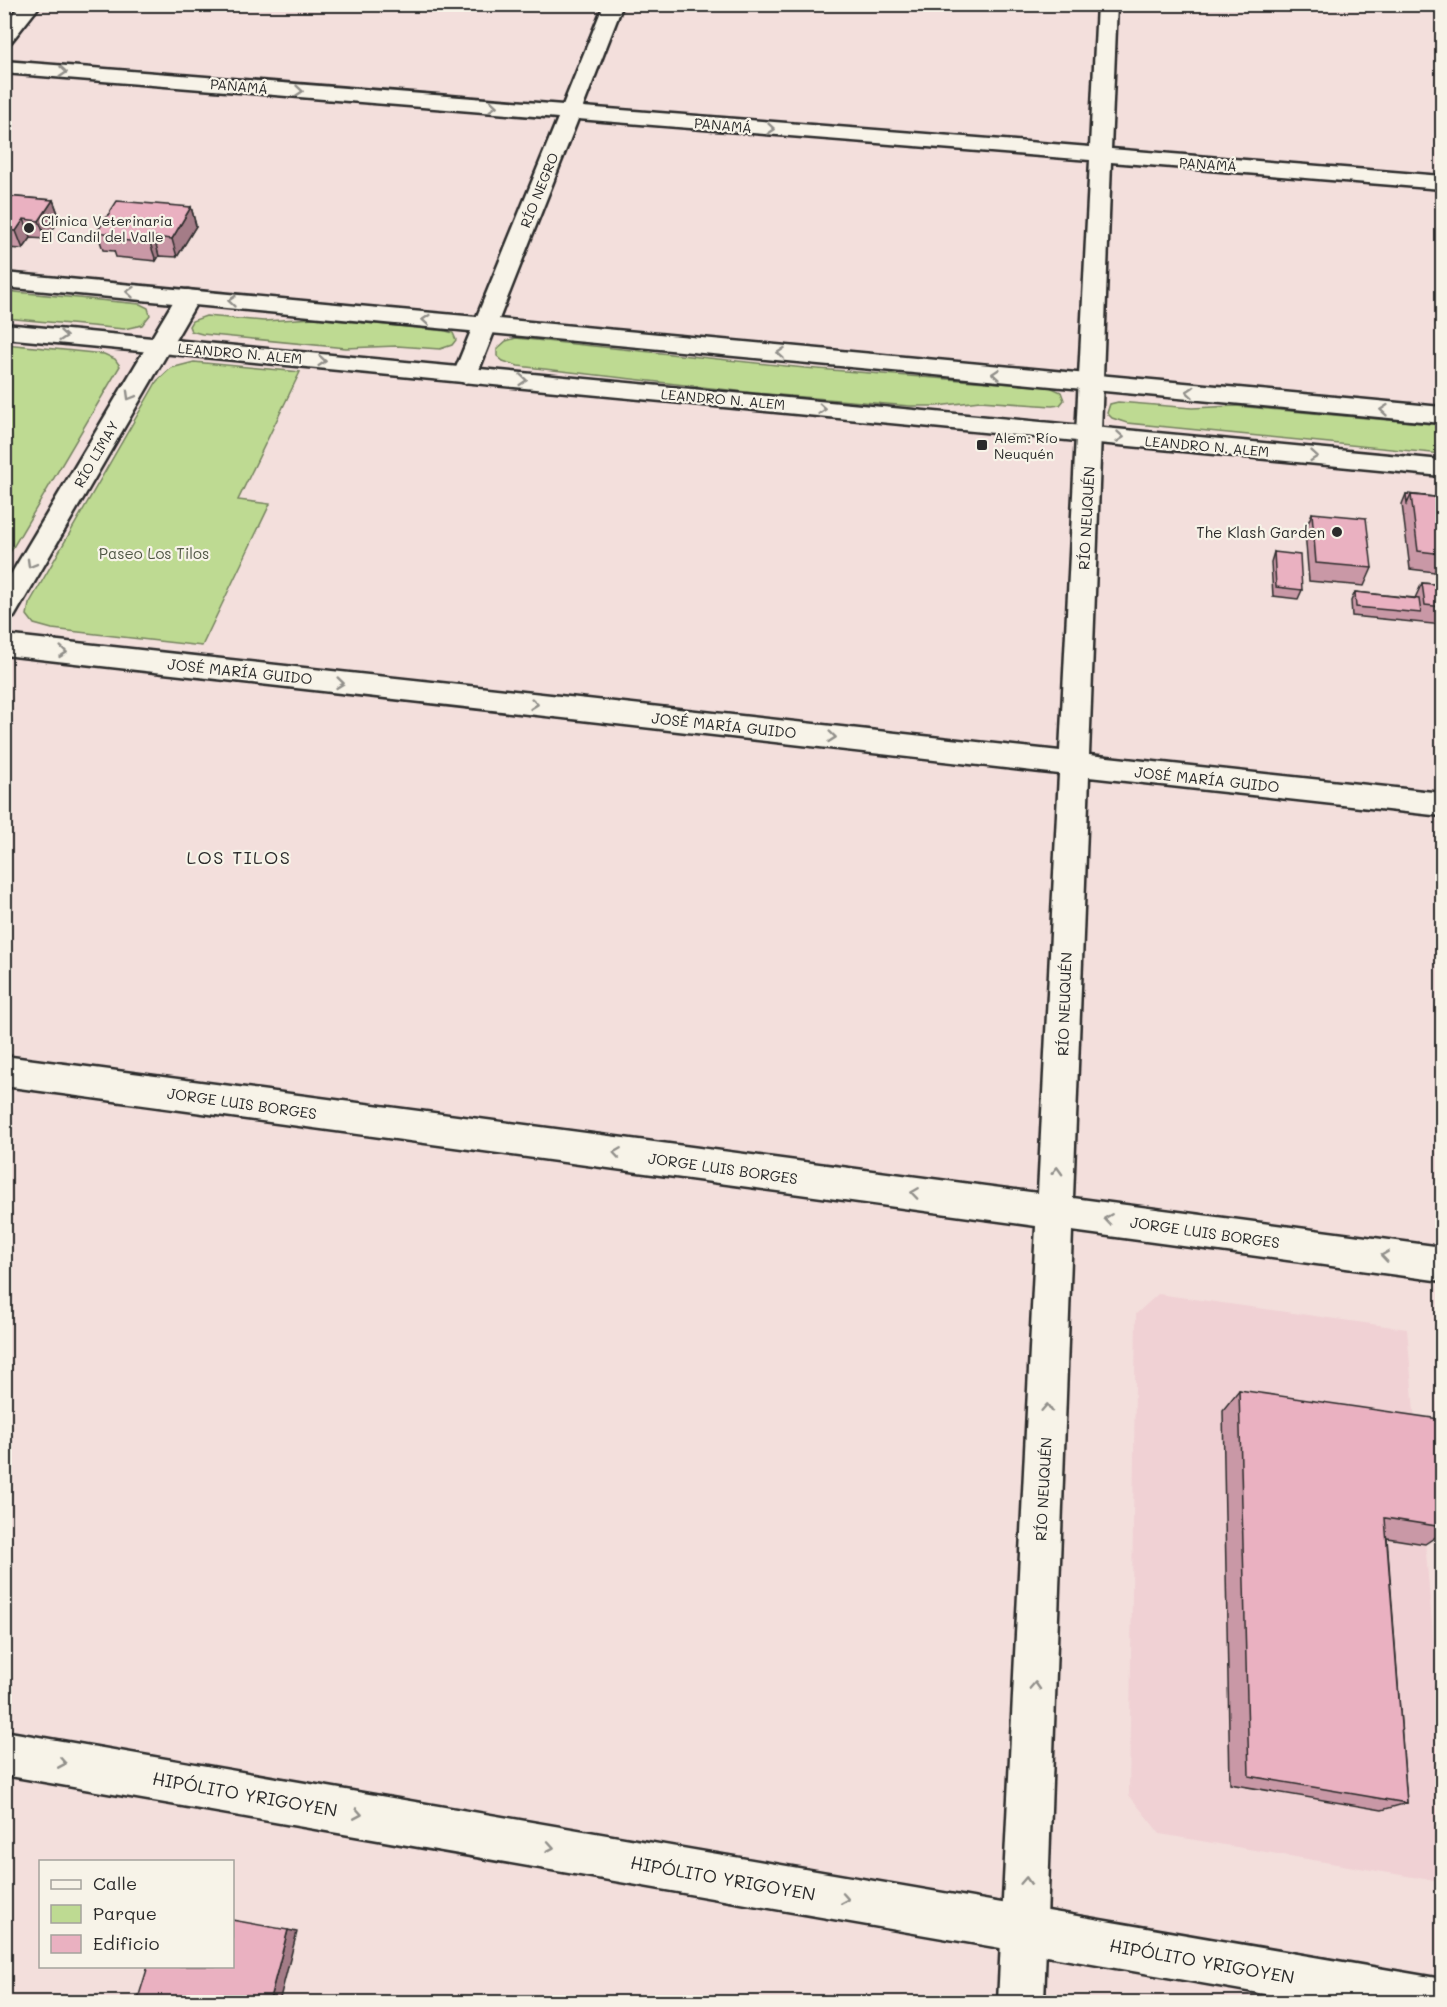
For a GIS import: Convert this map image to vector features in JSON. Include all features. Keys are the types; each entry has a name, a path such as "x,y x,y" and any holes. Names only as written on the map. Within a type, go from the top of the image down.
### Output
{"street":[{"path":"4,38 32,4"},
{"name":"RÍO NEGRO","path":"465,375 614,4"},
{"name":"RÍO NEUQUÉN","path":"1021,2002 1107,4"},
{"name":"PANAMÁ","path":"4,67 1443,182"},
{"path":"4,280 1443,415"},
{"name":"RÍO LIMAY","path":"4,610 188,297"},
{"name":"LEANDRO N. ALEM","path":"4,331 1443,468"},
{"name":"JOSÉ MARÍA GUIDO","path":"4,645 1443,805"},
{"name":"JORGE LUIS BORGES","path":"4,1071 1443,1264"},
{"name":"HIPÓLITO YRIGOYEN","path":"4,1753 1442,2002"}],"shaded area":[{"path":"1158,1294 1407,1329 1442,1741 1442,1882 1160,1834 1129,1795 1136,1314"}],"green space":[{"path":"5,291 140,304 148,308 150,315 142,325 124,329 5,318"},
{"path":"206,316 264,321 315,318 446,331 453,333 456,340 452,345 440,349 397,346 346,348 191,331 189,326 192,321"},
{"path":"516,338 805,368 1050,387 1061,392 1064,400 1060,405 1052,406 980,401 937,406 910,406 755,393 518,366 503,361 497,356 497,349 506,341"},
{"path":"5,344 104,354 115,359 120,366 5,561"},
{"name":"Paseo Los Tilos","path":"194,362 300,372 238,500 270,504 202,646 52,629 34,624 27,615 29,604 157,381 171,368"},
{"path":"1118,402 1192,408 1236,406 1442,425 1442,454 1127,423 1112,418 1107,413 1110,404"}],"building":[{"path":"4,196 53,200 39,221 24,219 16,231 4,230"},
{"path":"117,201 191,207 172,239 154,237 150,243 109,239 113,234 97,232"},
{"path":"1406,494 1435,497 1411,495 1407,504"},
{"path":"1411,495 1443,498 1443,554 1418,551"},
{"path":"1312,513 1366,518 1372,568 1316,563"},
{"path":"1274,552 1300,555 1302,590 1276,587"},
{"path":"1422,583 1443,585 1443,607 1425,605"},
{"path":"1355,592 1419,599 1421,613 1356,607"},
{"path":"1239,1390 1439,1419 1443,1453 1443,1527 1385,1518 1407,1803 1249,1776"},
{"path":"234,1920 288,1930 269,2002 137,2002 147,1968 234,1968"}],"place":[{"name":"Clínica Veterinaria El Candil del Valle","path":"29,228"},
{"name":"Alem: Río Neuquén","path":"982,445"},
{"name":"The Klash Garden","path":"1337,532"}],"district":[{"name":"LOS TILOS","path":"239,857"}]}
